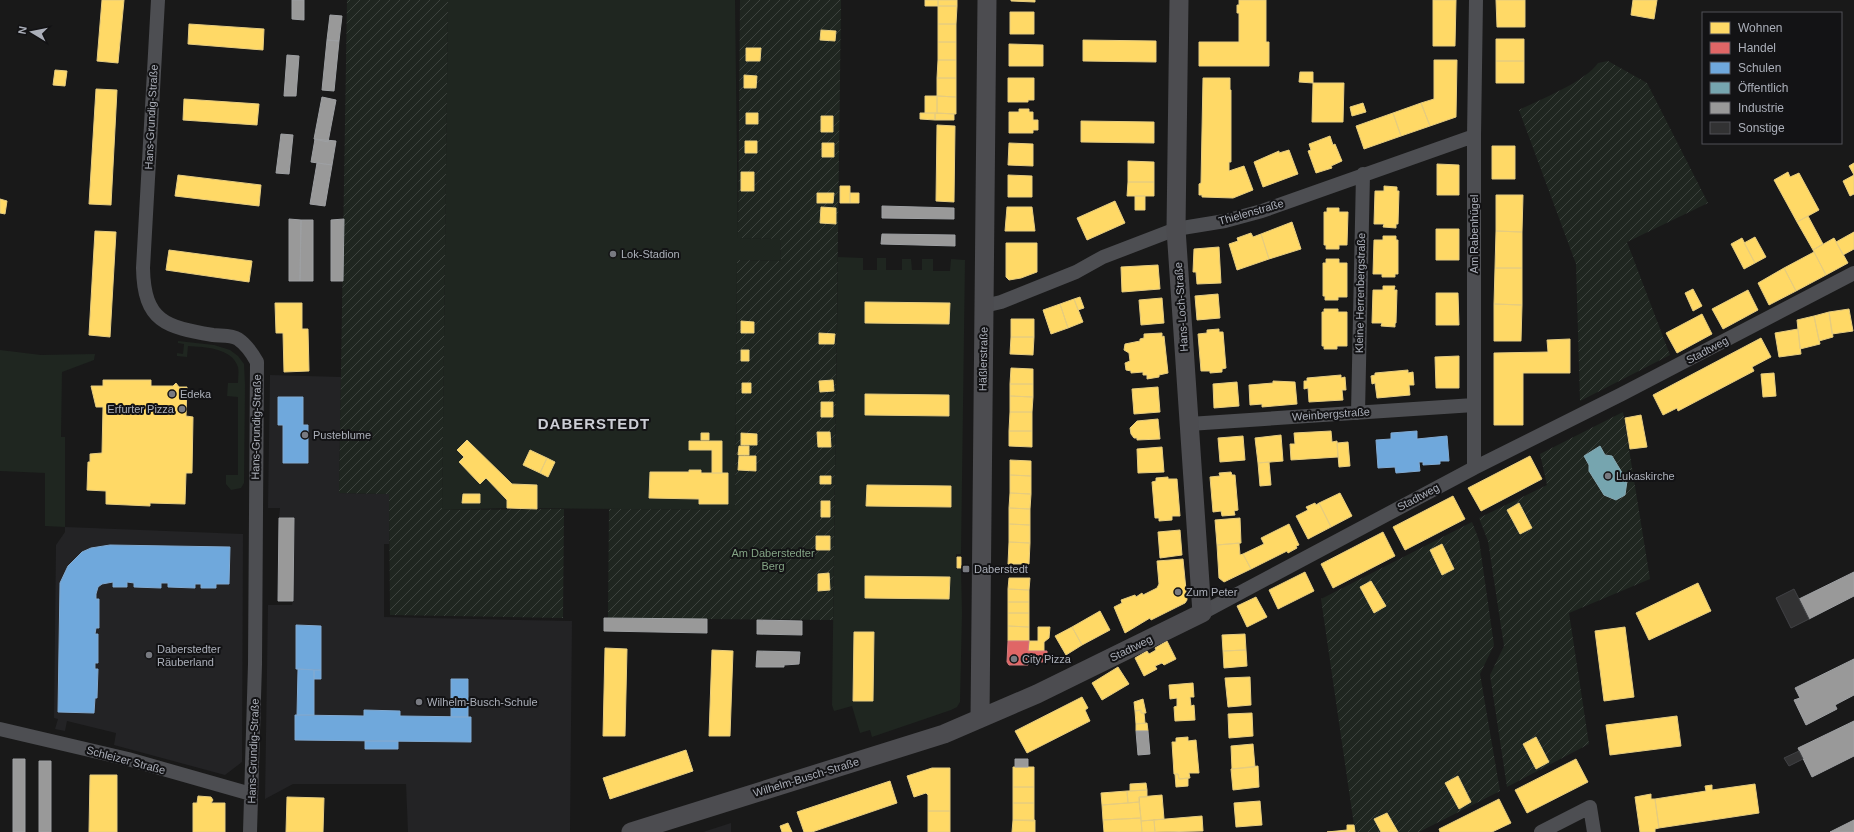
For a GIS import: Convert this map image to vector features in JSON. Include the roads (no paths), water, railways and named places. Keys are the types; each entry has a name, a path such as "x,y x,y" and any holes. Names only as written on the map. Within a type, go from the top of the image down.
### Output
{"street":[{"name":"Hans-Grundig-Straße","path":"158,0 143,268 146,298 154,312 164,321 177,328 237,338 251,350 257,362 255,664 250,832"},
{"name":"Häßlerstraße","path":"980,718 987,0"},
{"name":"Hans-Loch-Straße","path":"1179,0 1176,229 1202,612"},
{"name":"Am Rabenhügel","path":"1474,468 1474,136 1476,0"},
{"name":"Thielenstraße","path":"984,306 1001,302 1076,272 1103,257 1176,229 1225,222 1262,211 1362,174 1474,136"},
{"name":"Kleine Herrenbergstraße","path":"1358,413 1362,174"},
{"name":"Stadtweg","path":"980,718 1038,694 1202,612 1474,468 1622,394 1854,273"},
{"name":"Weinbergstraße","path":"1189,424 1474,405"},
{"name":"Wilhelm-Busch-Straße","path":"631,832 944,734 980,718"},
{"name":"Schleizer Straße","path":"0,730 128,759 251,794"},
{"path":"1541,832 1590,807 1594,832"}],"place":[{"name":"Lok-Stadion","path":"613,254"},
{"name":"Edeka","path":"172,394"},
{"name":"Erfurter Pizza","path":"182,409"},
{"name":"Pusteblume","path":"305,435"},
{"name":"Lukaskirche","path":"1608,476"},
{"name":"Daberstedt","path":"966,569"},
{"name":"Zum Peter","path":"1178,592"},
{"name":"Daberstedter Räuberland","path":"149,655"},
{"name":"City Pizza","path":"1014,659"},
{"name":"Wilhelm-Busch-Schule","path":"419,702"}],"district":[{"name":"DABERSTEDT","path":"594,424"}],"park label":[{"name":"Am Daberstedter Berg","path":"773,559"}]}
